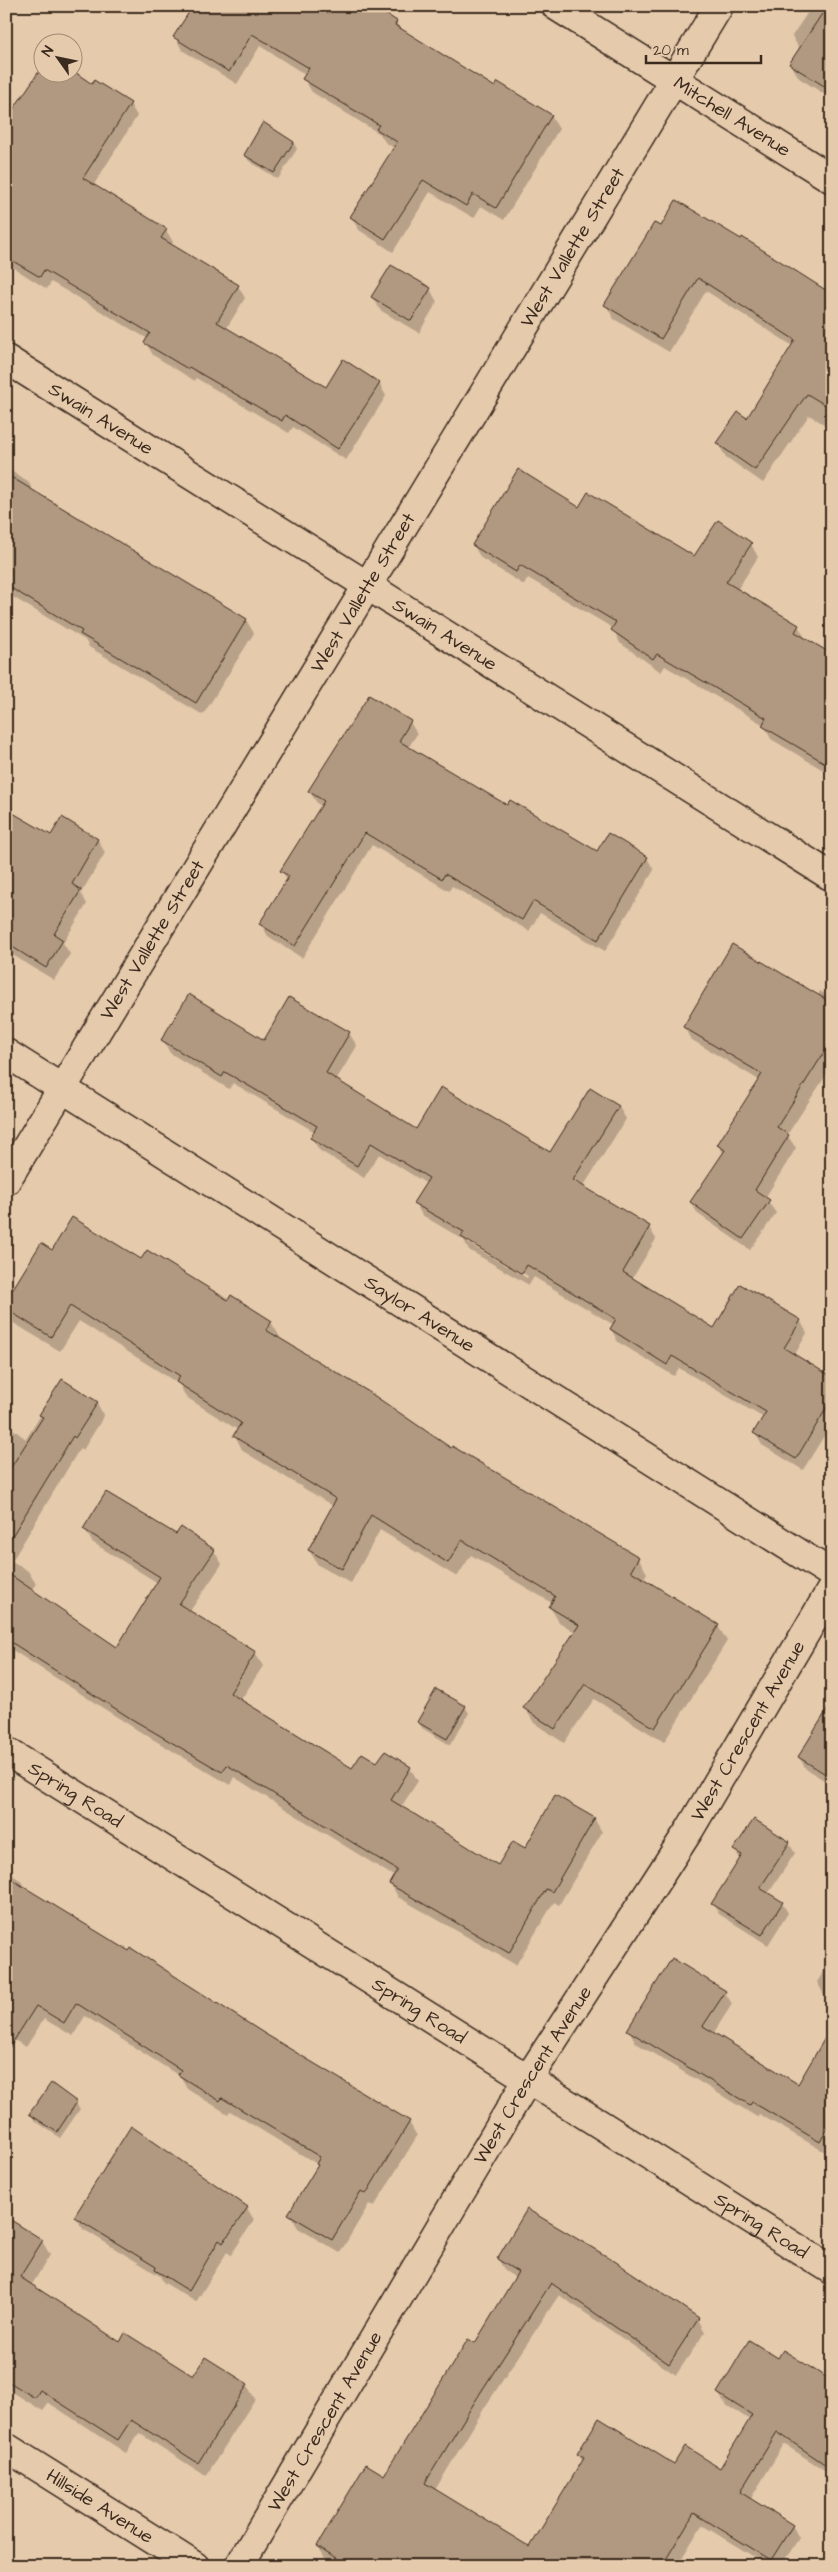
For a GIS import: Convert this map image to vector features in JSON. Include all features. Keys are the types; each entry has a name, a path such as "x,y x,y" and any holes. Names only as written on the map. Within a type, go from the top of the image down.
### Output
{"street":[{"name":"Mitchell Avenue","path":"556,6 832,179"},
{"name":"West Vallette Street","path":"6,1181 719,6"},
{"name":"Swain Avenue","path":"6,359 368,584 832,877"},
{"name":"Saylor Avenue","path":"6,1053 832,1574"},
{"name":"West Crescent Avenue","path":"239,2566 528,2079 690,1829 832,1588"},
{"name":"Spring Road","path":"6,1751 832,2270"},
{"name":"Hillside Avenue","path":"6,2447 195,2566"}],"building":[{"path":"193,6 373,6 397,21 395,25 495,87 498,82 552,115 496,208 473,194 466,206 423,180 385,239 350,217 397,142 376,129 379,125 302,79 309,68 252,34 229,72 173,37"},
{"path":"827,6 832,6 832,91 789,64"},
{"path":"82,77 92,84 94,80 131,103 83,178 167,229 161,238 239,285 217,322 326,387 343,359 380,383 338,449 285,415 282,421 144,343 150,333 44,270 40,277 6,257 6,120 32,82 82,82"},
{"path":"263,122 294,142 274,173 244,155"},
{"path":"676,200 741,239 742,237 832,294 832,409 807,394 755,470 716,443 738,412 747,418 795,340 698,278 661,339 604,305 654,223 661,226"},
{"path":"391,265 431,288 411,321 371,297"},
{"path":"518,469 579,507 588,492 694,556 718,520 752,543 726,582 799,625 795,632 832,654 832,767 762,726 766,718 657,654 653,659 611,630 616,622 520,565 516,572 472,545"},
{"path":"6,474 247,619 196,703 80,634 82,631 6,585"},
{"path":"369,695 411,721 399,741 507,805 510,800 597,851 608,833 648,857 598,940 533,901 522,920 445,874 442,879 365,833 295,946 259,924 289,876 280,871 324,801 308,791"},
{"path":"6,809 51,835 62,817 98,839 72,884 81,890 54,934 63,940 46,968 6,943"},
{"path":"732,944 832,1003 832,1040 777,1127 789,1135 755,1190 770,1200 743,1239 690,1202 725,1150 717,1145 762,1074 683,1027"},
{"path":"189,994 264,1040 289,997 350,1032 326,1073 416,1129 441,1087 550,1152 590,1088 619,1106 573,1180 650,1226 623,1272 714,1328 740,1284 801,1320 784,1348 832,1377 832,1399 796,1459 753,1433 766,1412 672,1356 667,1365 610,1329 616,1319 527,1265 522,1274 461,1237 464,1232 413,1203 429,1178 371,1143 357,1166 310,1138 317,1126 225,1072 222,1077 161,1040"},
{"path":"72,1217 141,1259 147,1250 228,1300 231,1295 272,1321 266,1330 369,1392 451,1448 452,1446 639,1557 631,1571 719,1625 655,1728 585,1684 555,1729 523,1708 579,1625 549,1607 555,1596 462,1540 448,1563 371,1515 342,1569 308,1550 336,1499 233,1436 241,1423 176,1382 180,1376 70,1306 51,1337 6,1309 6,1300 41,1243 52,1250"},
{"path":"62,1379 98,1402 75,1438 73,1436 6,1546 6,1475 43,1417 39,1415"},
{"path":"106,1492 176,1534 181,1527 215,1550 179,1604 256,1652 230,1693 352,1768 362,1753 377,1762 385,1751 411,1767 391,1800 498,1865 513,1841 525,1848 555,1795 595,1818 552,1892 546,1889 509,1953 389,1884 397,1870 227,1765 222,1772 130,1718 6,1639 6,1572 117,1647 160,1577 83,1529"},
{"path":"436,1689 466,1706 447,1739 417,1722"},
{"path":"832,1702 832,1778 798,1757"},
{"path":"754,1819 790,1842 760,1888 783,1902 762,1935 711,1904 742,1855 733,1850"},
{"path":"6,1876 129,1951 131,1948 262,2032 410,2121 366,2194 361,2191 332,2240 288,2214 318,2165 316,2164 320,2157 222,2098 220,2101 178,2075 181,2070 76,2003 64,2023 36,2006 6,2053"},
{"path":"672,1958 726,1991 703,2026 798,2084 832,2026 832,2121 820,2142 752,2102 750,2105 627,2030"},
{"path":"51,2083 77,2102 57,2132 29,2114"},
{"path":"131,2126 248,2207 223,2243 219,2240 189,2291 155,2270 156,2267 74,2217"},
{"path":"527,2209 613,2260 699,2318 669,2364 551,2283 425,2483 530,2547 584,2458 577,2454 599,2418 674,2464 685,2446 720,2468 752,2415 717,2393 749,2340 778,2358 783,2350 832,2381 832,2469 777,2432 740,2492 793,2525 771,2560 694,2513 662,2566 350,2566 317,2546 366,2464 384,2475 468,2339 475,2343 518,2272 497,2259"},
{"path":"6,2217 43,2240 20,2277 120,2342 125,2333 193,2376 205,2357 248,2384 198,2463 131,2420 118,2440 40,2390 35,2398 6,2380"}]}
